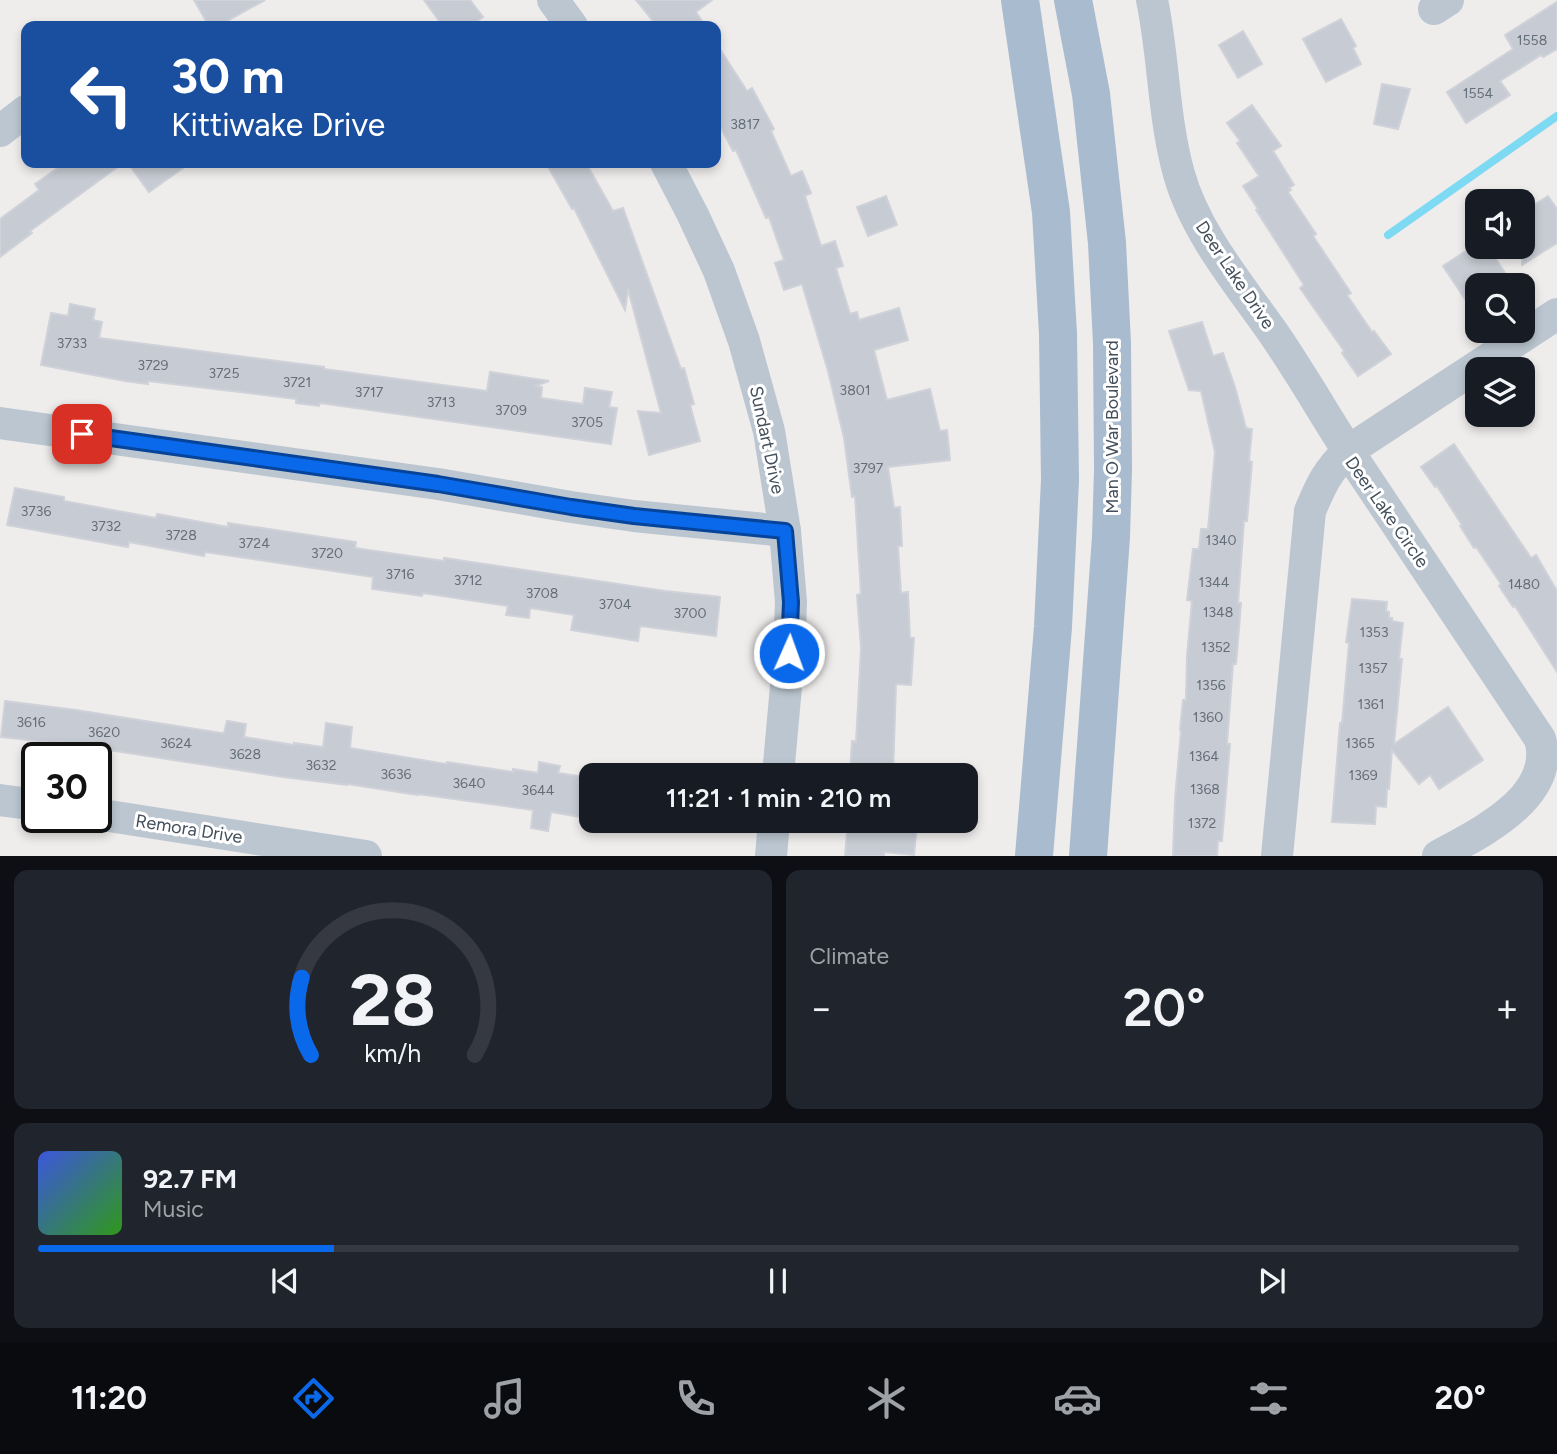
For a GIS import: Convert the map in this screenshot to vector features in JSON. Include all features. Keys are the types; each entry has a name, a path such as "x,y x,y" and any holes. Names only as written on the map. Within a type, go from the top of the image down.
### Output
{"main road":[{"path":"1020,0 1051,212 1059,387 1060,480 1053,627 1034,856"},
{"name":"Man O War Boulevard","path":"1073,0 1091,94 1107,243 1112,343 1111,537 1088,856"}],"street":[{"path":"553,0 568,21"},
{"name":"Deer Lake Drive","path":"1152,0 1172,145 1192,211 1288,354 1348,451"},
{"path":"0,131 21,115"},
{"name":"Sundart Drive","path":"669,168 694,215 719,271 744,341 769,431 785,531 791,602 779,763"},
{"path":"1348,451 1557,314"},
{"path":"0,422 438,484 634,516 785,531"},
{"name":"Deer Lake Circle","path":"1277,856 1310,512 1320,485 1332,467 1348,451 1545,750 1542,777 1514,811 1438,856"},
{"path":"0,800 21,803"},
{"name":"Remora Drive","path":"112,816 366,856"},
{"path":"771,856 773,833"}],"building":[{"path":"194,0 265,0 227,21 206,21"},
{"path":"424,0 470,0 483,17 477,21 439,21"},
{"path":"636,0 712,0 696,12 702,21 653,21"},
{"path":"1557,2 1557,49 1543,57 1541,55 1500,81 1510,95 1466,123 1447,92 1513,49 1505,35"},
{"path":"1341,19 1356,46 1353,48 1361,64 1326,82 1303,39"},
{"path":"1243,31 1262,64 1238,78 1219,45"},
{"path":"721,51 747,91 752,88 774,129 771,131 791,176 802,171 811,193 805,196 821,246 835,241 843,266 836,268 850,314 857,312 859,320 899,308 908,340 874,350 887,400 930,389 940,431 947,430 950,460 888,467 894,508 900,507 902,546 898,546 901,593 908,592 910,638 914,638 911,685 896,684 893,763 851,763 852,741 856,742 861,648 857,595 861,594 855,496 852,497 844,438 828,371 802,284 784,290 775,263 784,260 769,217 766,218 736,150 733,151 721,128"},
{"path":"1382,84 1410,89 1398,129 1374,124"},
{"path":"1252,105 1281,146 1273,151 1294,185 1288,192 1351,293 1347,295 1391,354 1358,376 1300,288 1304,285 1243,186 1259,176 1227,123"},
{"path":"58,168 116,168 30,231 32,233 0,257 0,219 39,190 35,184"},
{"path":"132,168 183,168 149,192"},
{"path":"549,168 589,168 613,211 623,208 681,369 684,368 700,441 649,455 638,411 661,413 628,289 625,310 574,208 572,209"},
{"path":"886,196 897,225 868,236 857,207"},
{"path":"1548,196 1557,209 1557,243 1535,257 1535,204"},
{"path":"1465,252 1465,259 1496,259 1505,273 1465,273 1465,299 1443,266"},
{"path":"70,304 95,309 93,320 102,322 99,338 487,391 490,372 549,381 535,386 542,387 541,398 583,404 585,388 612,392 609,407 617,408 611,444 320,403 319,406 296,403 296,399 148,381 148,384 125,381 41,365 51,313 68,316"},
{"path":"1202,322 1213,356 1223,353 1246,428 1252,429 1249,461 1252,462 1247,521 1244,521 1238,603 1241,603 1236,664 1233,664 1222,841 1218,841 1217,856 1173,856 1180,730 1183,700 1186,700 1192,601 1187,600 1193,549 1199,549 1201,529 1208,529 1215,452 1201,391 1189,390 1169,331"},
{"path":"1454,444 1531,558 1536,555 1557,591 1557,672 1499,586 1501,584 1476,547 1474,548 1437,486 1435,487 1421,467"},
{"path":"15,488 64,497 64,501 156,518 157,514 228,527 228,523 356,542 355,548 720,597 716,636 640,626 638,641 571,630 574,615 530,608 529,618 506,615 508,606 423,593 422,596 372,589 373,577 205,552 204,556 129,542 128,547 7,525"},
{"path":"1352,599 1387,602 1386,611 1389,612 1389,618 1403,623 1394,744 1448,707 1483,760 1439,789 1430,775 1419,784 1392,750 1386,807 1376,806 1375,824 1332,822 1349,643 1346,642"},
{"path":"5,701 221,733 224,733 227,721 246,724 244,737 323,747 326,723 352,727 350,748 513,772 513,769 538,773 539,762 560,766 558,773 579,776 579,817 551,812 548,831 531,828 533,810 283,777 112,751 112,742 47,742 1,737"},
{"path":"847,833 916,833 914,855 884,852 884,856 845,856"}],"waterway":[{"path":"1388,235 1557,116"}],"route":[{"path":"82,434 438,484 634,516 785,531 791,602 789,653"}]}
